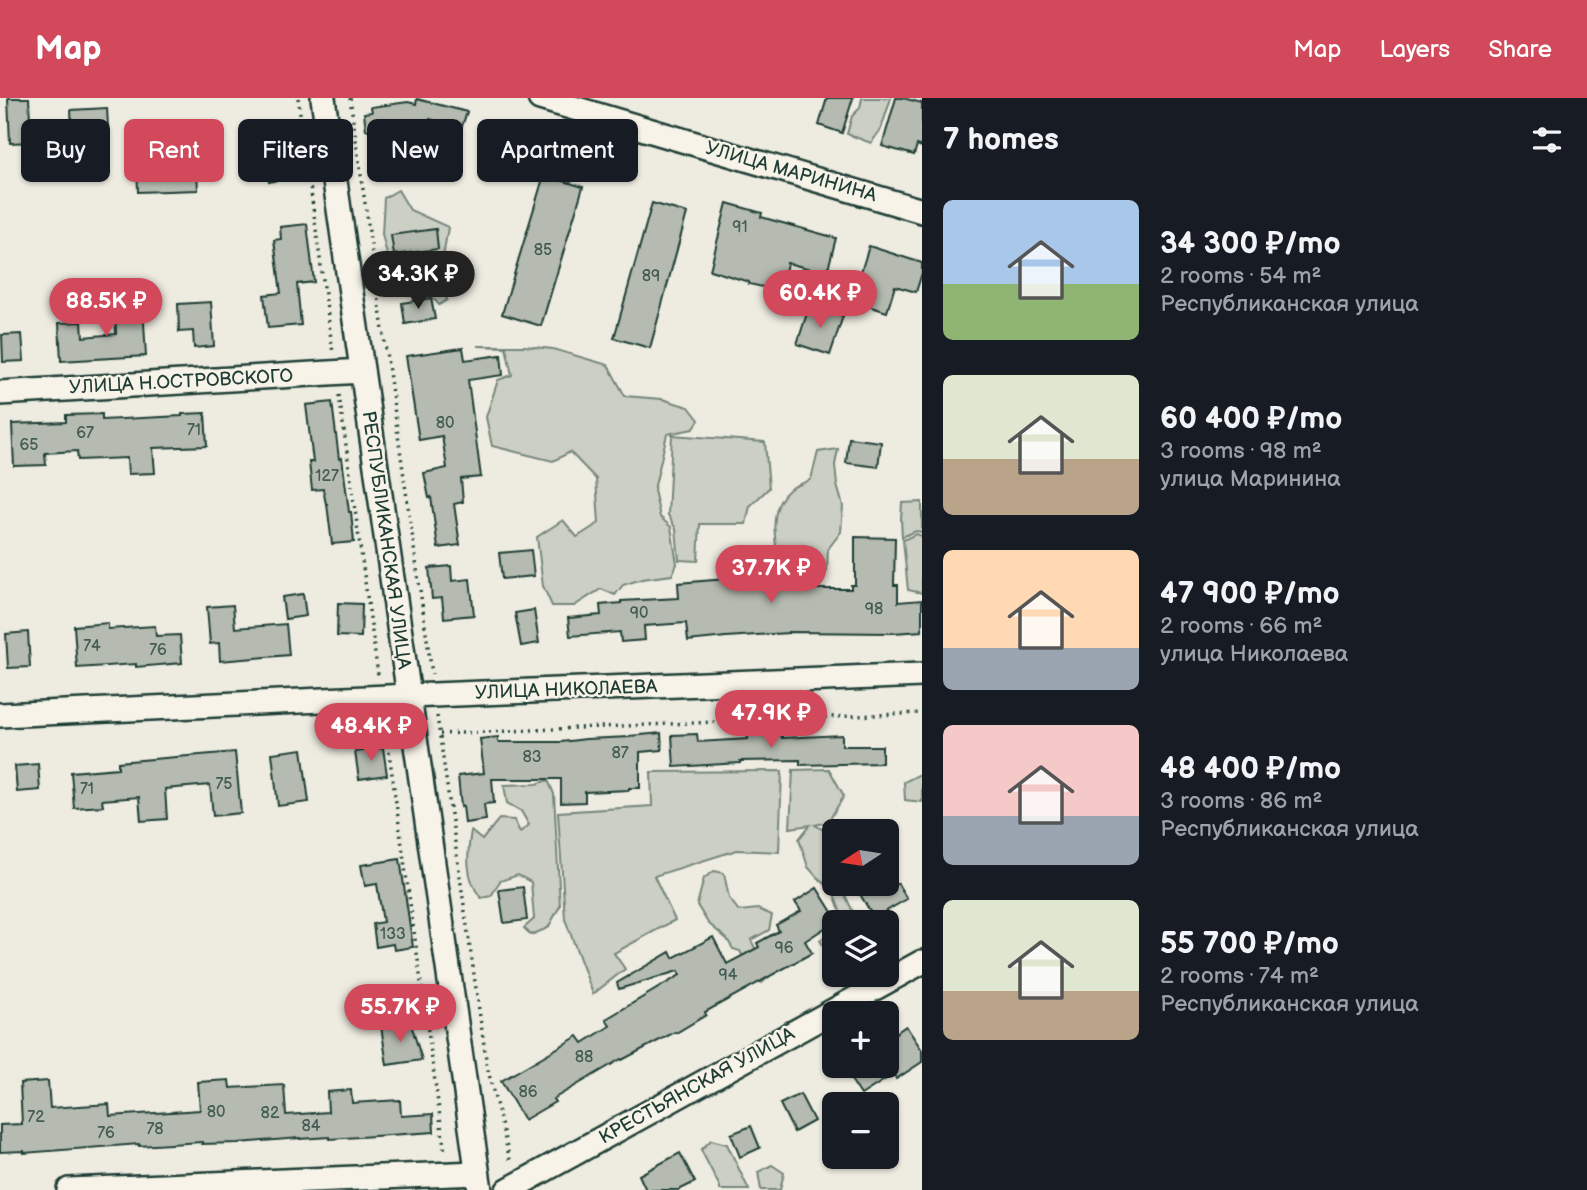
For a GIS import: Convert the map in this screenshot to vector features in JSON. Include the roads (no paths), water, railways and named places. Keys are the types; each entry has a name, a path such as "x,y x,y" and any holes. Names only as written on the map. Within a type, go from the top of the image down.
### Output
{"street":[{"name":"РЕСПУБЛИКАНСКАЯ УЛИЦА","path":"323,98 478,1182"},
{"name":"УЛИЦА МАРИНИНА","path":"540,98 922,211"},
{"name":"УЛИЦА Н.ОСТРОВСКОГО","path":"0,393 362,371"},
{"name":"УЛИЦА НИКОЛАЕВА","path":"0,715 922,675"},
{"name":"КРЕСТЬЯНСКАЯ УЛИЦА","path":"512,1188 922,962"},
{"path":"69,1190 448,1175 478,1182"}]}
